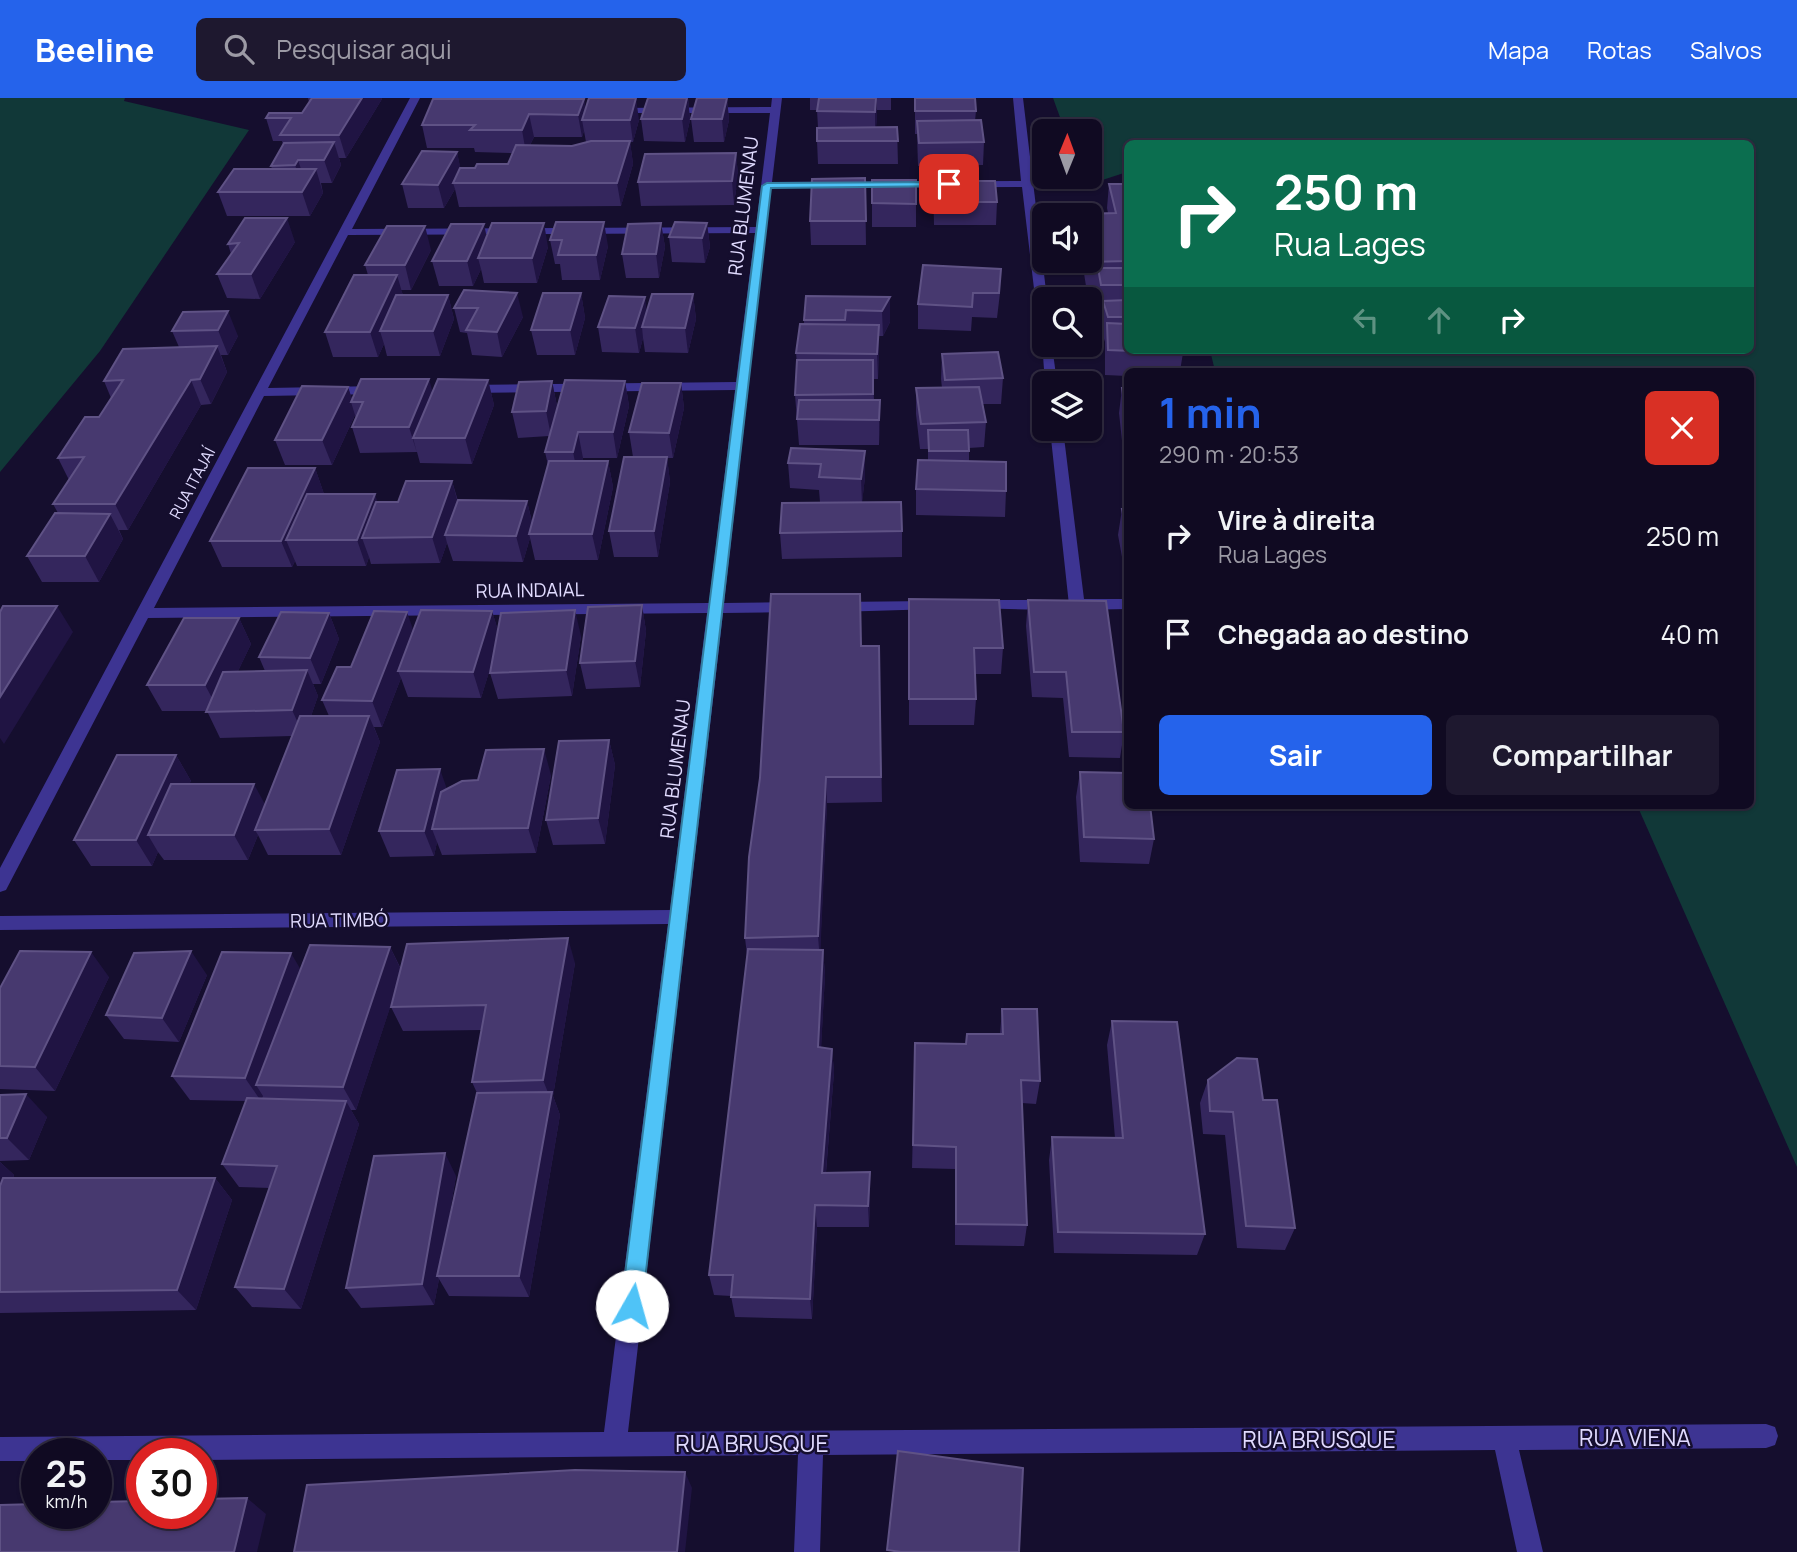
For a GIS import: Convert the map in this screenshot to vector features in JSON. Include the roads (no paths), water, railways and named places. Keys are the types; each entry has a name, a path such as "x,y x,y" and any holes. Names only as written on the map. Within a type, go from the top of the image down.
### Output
{"street":[{"path":"1018,98 1040,287"},
{"path":"598,111 776,104"},
{"name":"RUA BLUMENAU","path":"615,1444 776,104"},
{"name":"RUA ITAJAÍ","path":"0,885 344,232 415,107"},
{"path":"767,186 1027,184"},
{"path":"344,232 761,230"},
{"path":"453,389 743,386"},
{"path":"260,392 398,390"},
{"path":"1057,441 1077,605"},
{"name":"RUA INDAIAL","path":"144,613 1124,604"},
{"name":"RUA TIMBÓ","path":"0,923 679,917"},
{"name":"RUA VIENA","path":"1504,1437 1766,1436"},
{"path":"1504,1437 1530,1552"},
{"name":"RUA BRUSQUE","path":"0,1449 1504,1437"},
{"path":"807,1552 811,1443"}]}
